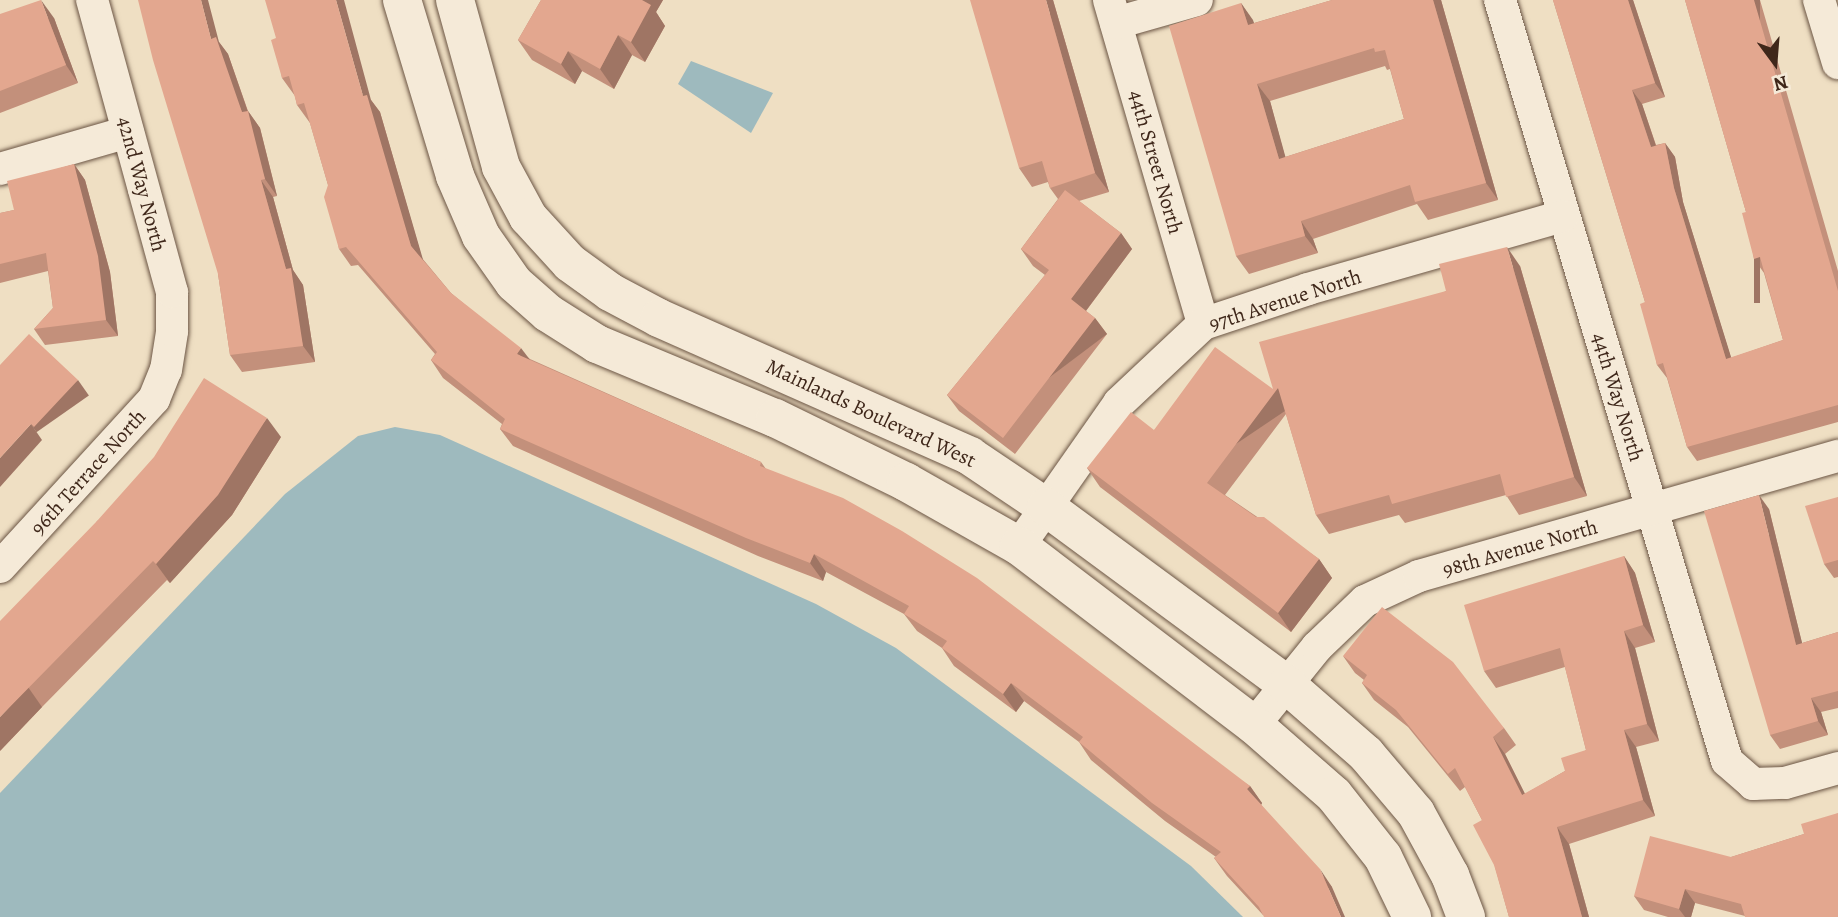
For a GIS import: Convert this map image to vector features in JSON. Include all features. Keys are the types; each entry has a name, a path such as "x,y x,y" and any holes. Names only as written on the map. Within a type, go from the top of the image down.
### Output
{"street":[{"name":"42nd Way North","path":"92,0 172,292 166,370"},
{"path":"402,0 455,176 481,236 514,283 540,306 597,344 775,418 906,482 1019,546 1254,725 1334,795 1383,857 1412,917"},
{"name":"Mainlands Boulevard West","path":"455,0 501,167 528,217 570,263 610,292 659,318 970,456 1046,507 1287,685 1366,754 1416,813 1451,875 1466,917"},
{"path":"1112,12 1197,0"},
{"name":"44th Way North","path":"1500,0 1727,761 1753,784 1785,783 1838,768"},
{"path":"1819,0 1838,63"},
{"name":"44th Street North","path":"1112,12 1203,324"},
{"path":"0,169 128,132"},
{"name":"97th Avenue North","path":"1019,546 1119,403 1203,324 1308,289 1563,216"},
{"name":"96th Terrace North","path":"0,567 154,399 166,370"},
{"name":"98th Avenue North","path":"1254,725 1317,647 1365,601 1419,576 1838,456"}],"water":[{"path":"691,61 773,93 751,133 678,84"},
{"path":"395,427 440,435 816,604 896,648 1191,866 1243,917 0,917 0,793 285,494 358,436"}],"building":[{"path":"41,0 66,65 0,91 0,14"},
{"path":"138,0 201,0 211,39 216,37 242,112 248,111 265,179 261,180 286,269 291,268 303,346 230,355 218,274 153,60"},
{"path":"265,0 336,0 363,96 367,95 411,246 451,293 521,348 517,354 761,462 760,466 843,498 977,578 1250,786 1247,789 1320,869 1341,917 1264,917 1259,907 1214,858 1221,852 1152,803 1079,742 1083,737 1011,683 1003,694 942,648 947,641 904,614 909,606 814,554 810,563 746,538 500,429 505,419 431,360 437,352 346,247 339,249 324,197 328,185 304,103 297,105 289,76 282,78 271,40 276,38"},
{"path":"541,0 642,0 651,5 631,42 618,35 600,69 568,51 561,64 518,40"},
{"path":"970,0 1046,0 1095,173 1050,188 1042,161 1019,168"},
{"path":"1332,0 1433,0 1486,183 1415,202 1410,185 1301,221 1305,236 1236,256 1169,26 1241,3 1248,25","holes":["1374,48 1375,52 1385,50 1404,119 1279,159 1257,84"]},
{"path":"1553,0 1628,0 1655,83 1632,90 1651,147 1665,143 1674,188 1726,359 1783,340 1760,257 1754,259 1742,213 1746,212 1685,0 1754,0 1838,291 1838,405 1687,447 1663,363 1657,365 1640,304 1645,302"},
{"path":"74,164 98,256 106,320 34,329 53,308 46,253 0,264 0,213 14,210 7,181"},
{"path":"1065,190 1121,233 1071,299 1095,318 1003,438 947,395 1049,270 1021,249"},
{"path":"1507,247 1574,477 1506,497 1500,474 1392,504 1389,495 1316,515 1278,388 1207,483 1256,517 1264,517 1319,559 1278,613 1087,468 1131,412 1154,430 1215,347 1273,389 1259,342 1446,291 1439,264"},
{"path":"29,334 78,380 34,427 31,424 0,458 0,365"},
{"path":"204,378 267,418 218,495 156,564 153,561 0,717 0,621 97,521 154,457"},
{"path":"1759,495 1796,645 1838,632 1838,691 1811,698 1818,721 1770,735 1704,511"},
{"path":"1838,497 1838,560 1824,564 1805,506"},
{"path":"1624,556 1643,625 1624,631 1647,724 1624,730 1643,800 1557,827 1582,917 1509,917 1494,865 1473,825 1482,820 1455,768 1448,774 1396,710 1362,683 1367,675 1343,656 1382,607 1453,662 1504,728 1493,737 1522,795 1565,771 1561,758 1586,750 1560,648 1484,671 1464,605"},
{"path":"1838,813 1838,917 1745,917 1741,904 1685,889 1679,909 1634,896 1650,836 1731,857 1804,834 1801,824"}]}
